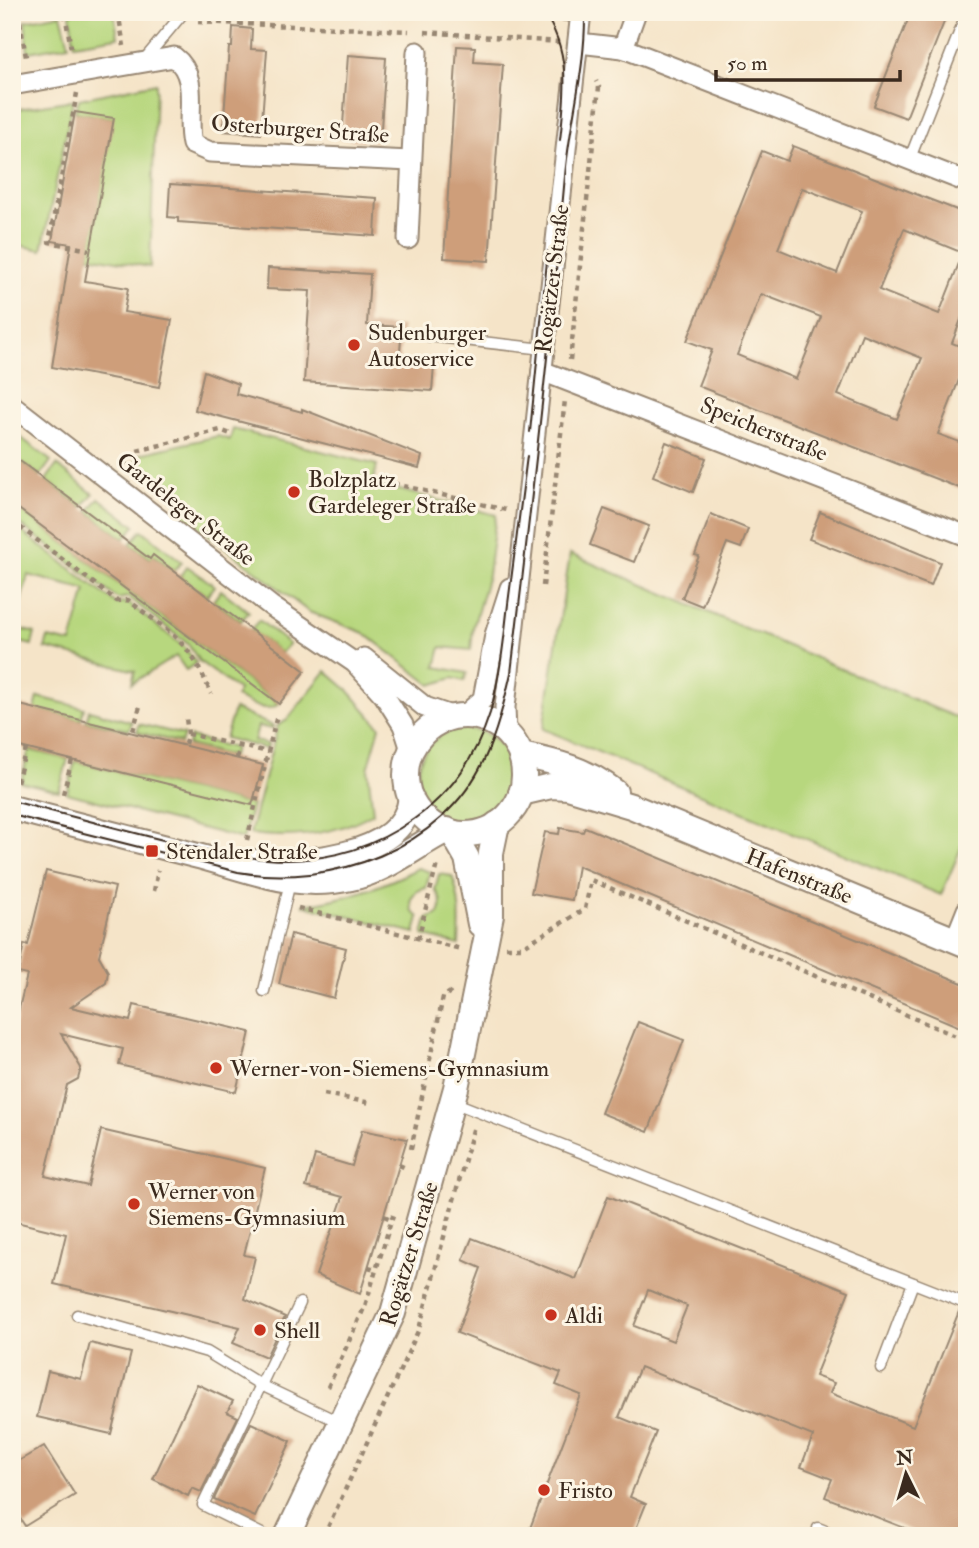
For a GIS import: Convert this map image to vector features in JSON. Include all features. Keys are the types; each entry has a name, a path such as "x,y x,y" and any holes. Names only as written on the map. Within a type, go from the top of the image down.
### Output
{"street":[{"path":"624,48 636,12"},
{"name":"Rogätzer Straße","path":"506,733 505,708 579,43 579,14"},
{"path":"579,43 624,48 967,182"},
{"name":"Osterburger Straße","path":"408,239 417,52"},
{"name":"Osterburger Straße","path":"12,85 174,57 186,66 191,82 188,126 192,144 210,152 411,161"},
{"name":"Speicherstraße","path":"542,371 967,536"},
{"name":"Gardeleger Straße","path":"12,405 271,606 334,645 364,658 425,707 460,716"},
{"name":"Rogätzer Straße","path":"460,716 482,699 495,635 523,547"},
{"name":"Gardeleger Straße","path":"334,645 355,663 384,695 403,726 411,750"},
{"path":"216,860 291,862 345,853 390,834 408,814 411,798 406,774 411,750 428,728 460,716 489,721 506,733 521,755 524,774 521,793 511,811 497,824 480,831 449,831 428,821 411,798"},
{"name":"Hafenstraße","path":"521,755 569,765 597,778 631,806"},
{"name":"Hafenstraße","path":"521,793 543,787 568,787 631,806 961,942"},
{"path":"12,808 216,860 290,882 328,881 364,875 428,851 449,831"},
{"name":"Rogätzer Straße","path":"287,1536 393,1313 452,1102 491,915 491,853 497,824"},
{"name":"Rogätzer Straße","path":"449,831 467,858 475,887 482,956"},
{"path":"961,942 967,910"}],"lane":[{"path":"135,64 184,12"},
{"path":"529,12 579,14"},
{"path":"910,158 967,13"},
{"path":"428,336 544,349"},
{"path":"264,991 290,882"},
{"path":"452,1102 967,1304"},
{"path":"881,1368 913,1283"},
{"path":"266,1536 203,1505 300,1303"},
{"path":"77,1315 207,1352 261,1385 342,1424"},
{"path":"818,1528 838,1536"}],"path":[{"path":"118,12 135,64"},
{"path":"65,14 71,48"},
{"path":"191,24 206,20 543,38 579,43"},
{"path":"20,22 26,57"},
{"path":"80,74 49,242 89,250"},
{"path":"109,480 136,451 220,430 231,435"},
{"path":"374,479 526,515"},
{"path":"12,521 117,601 128,600 188,647 199,663 211,694"},
{"path":"133,731 140,706"},
{"path":"246,844 277,715"},
{"path":"185,744 188,734 186,718"},
{"path":"188,734 269,752"},
{"path":"237,758 240,746"},
{"path":"17,782 26,749"},
{"path":"63,794 72,760"},
{"path":"418,939 428,851"},
{"path":"154,891 160,862"},
{"path":"522,947 585,909 591,880 967,1041"},
{"path":"399,1165 406,1168 421,1111 443,997"},
{"path":"324,1094 371,1103"},
{"path":"317,1412 365,1306 391,1219 384,1216"},
{"path":"368,1267 376,1269"},
{"path":"324,1536 391,1386"}],"green space":[{"path":"114,12 118,37 74,44 70,13"},
{"path":"61,14 69,45 28,52 25,21"},
{"path":"156,83 150,267 89,256 113,118 75,112 79,99"},
{"path":"73,100 42,250 14,244 12,250 12,110"},
{"path":"233,429 377,465 373,483 496,515 488,575 473,628 471,650 441,647 436,667 467,673 464,681 453,678 431,685 364,633 309,612 175,509 184,496 135,461 140,454 218,436 230,440"},
{"path":"15,433 51,461 40,476 12,455"},
{"path":"57,465 93,494 82,507 46,480"},
{"path":"99,498 135,526 124,539 88,512"},
{"path":"12,504 279,704 263,708 236,697 238,690 199,661 188,644 128,597 118,599 12,518"},
{"path":"12,524 117,604 127,602 184,647 196,663 186,670 176,656 132,683 135,671 45,648 48,638 71,643 86,590 28,575 14,627 35,633 32,645 12,640"},
{"path":"142,530 182,562 174,571 154,555 151,559 130,544"},
{"path":"570,554 967,722 967,834 941,895 543,729"},
{"path":"187,566 215,586 207,596 180,576"},
{"path":"221,590 249,612 241,621 213,601"},
{"path":"259,620 289,644 281,653 251,630"},
{"path":"326,671 348,690 380,727 368,769 373,813 344,826 313,834 250,834 278,725 286,721"},
{"path":"38,697 84,708 81,720 35,709"},
{"path":"234,709 273,726 272,729 258,726 254,741 268,744 267,749 225,738"},
{"path":"89,710 132,722 129,730 86,721"},
{"path":"139,724 184,735 181,743 137,732"},
{"path":"465,729 483,733 498,743 508,758 512,776 508,794 498,809 483,819 465,823 447,819 432,809 422,794 418,776 422,758 432,743 447,733"},
{"path":"190,737 235,748 232,756 188,745"},
{"path":"29,750 68,759 59,791 21,782"},
{"path":"75,761 252,805 243,839 67,793"},
{"path":"418,868 430,872 426,888 417,891 411,899 412,911 419,917 415,933 303,905 362,892"},
{"path":"439,874 452,876 455,884 459,910 459,945 423,935 427,919 440,911 441,901 435,890"}],"building":[{"path":"911,12 948,12 906,118 874,106"},
{"path":"233,27 252,29 251,49 267,50 261,134 223,131"},
{"path":"457,46 475,47 474,62 503,64 489,261 444,258"},
{"path":"348,55 386,58 380,142 342,139"},
{"path":"75,112 114,118 85,281 128,288 124,312 172,320 159,387 52,367 71,244 52,241"},
{"path":"793,146 967,214 967,304 952,343 967,349 967,374 962,372 938,434 967,445 967,491 698,386 712,350 687,341 762,151 787,161","holes":["802,188 862,211 837,273 778,249","904,229 963,253 939,314 879,290","761,294 821,317 796,379 737,355","862,334 922,358 897,419 838,395"]},
{"path":"170,184 377,198 375,236 178,222 178,218 168,217"},
{"name":"Sudenburger Autoservice","path":"268,268 370,274 367,325 402,327 399,363 434,365 432,391 304,382 310,291 267,289"},
{"path":"204,371 238,384 236,394 302,412 302,409 422,456 419,468 195,410"},
{"path":"666,442 706,458 693,492 653,476"},
{"path":"12,455 150,559 153,555 305,671 279,704 12,504"},
{"path":"604,509 649,526 634,562 590,545"},
{"path":"820,512 940,562 931,586 809,539"},
{"path":"711,514 748,529 741,548 727,543 702,606 682,598 699,556 695,555"},
{"path":"12,703 263,765 252,805 12,745"},
{"path":"585,827 967,985 967,1030 578,866 572,900 531,893 545,832 559,834 560,828 583,832"},
{"path":"46,871 115,887 99,956 108,972 106,983 71,1007 130,1021 134,1005 250,1032 236,1092 119,1065 123,1049 61,1034 81,1068 78,1079 67,1085 45,1176 88,1186 101,1130 265,1168 244,1255 255,1257 245,1299 285,1317 266,1357 233,1343 240,1327 54,1284 66,1234 12,1221 12,1181 19,1150 12,1148 12,1038 27,975 18,973 24,944 28,945"},
{"path":"291,934 346,948 334,998 279,984"},
{"path":"638,1022 684,1040 648,1132 601,1113"},
{"path":"362,1130 407,1139 360,1294 316,1275 343,1197 306,1187 315,1155 352,1166"},
{"path":"608,1196 849,1291 815,1376 834,1383 830,1393 913,1426 960,1309 967,1311 967,1536 925,1536 825,1497 832,1479 801,1467 813,1436 640,1367 619,1417 656,1432 630,1497 646,1504 633,1536 527,1536 581,1395 556,1385 561,1373 457,1333 481,1268 463,1260 472,1238 576,1279","holes":["648,1290 687,1306 673,1341 634,1326"]},
{"path":"90,1343 131,1353 111,1434 37,1417 48,1371 81,1379"},
{"path":"197,1384 233,1401 227,1412 238,1417 201,1492 192,1488 188,1496 153,1479"},
{"path":"251,1423 291,1441 255,1517 214,1499"},
{"path":"44,1446 75,1495 25,1526 12,1506 12,1465"}],"tram line":[{"path":"543,12 559,42 562,58 564,106 560,140"},
{"path":"12,815 238,872 310,874 346,867 380,856 412,839 441,818 465,791 489,749 511,673 567,155 583,54 585,12"},
{"path":"530,432 548,251"},
{"path":"12,801 186,846 253,858 286,860 318,858 350,851 382,838 414,819 440,798 461,773 490,713 501,658 527,456"}],"place":[{"name":"Sudenburger Autoservice","path":"354,345"},
{"name":"Bolzplatz Gardeleger Straße","path":"294,492"},
{"name":"Stendaler Straße","path":"152,851"},
{"name":"Werner-von-Siemens-Gymnasium","path":"216,1068"},
{"name":"Werner von Siemens-Gymnasium","path":"134,1204"},
{"name":"Aldi","path":"551,1315"},
{"name":"Shell","path":"260,1330"},
{"name":"Fristo","path":"544,1490"}]}
